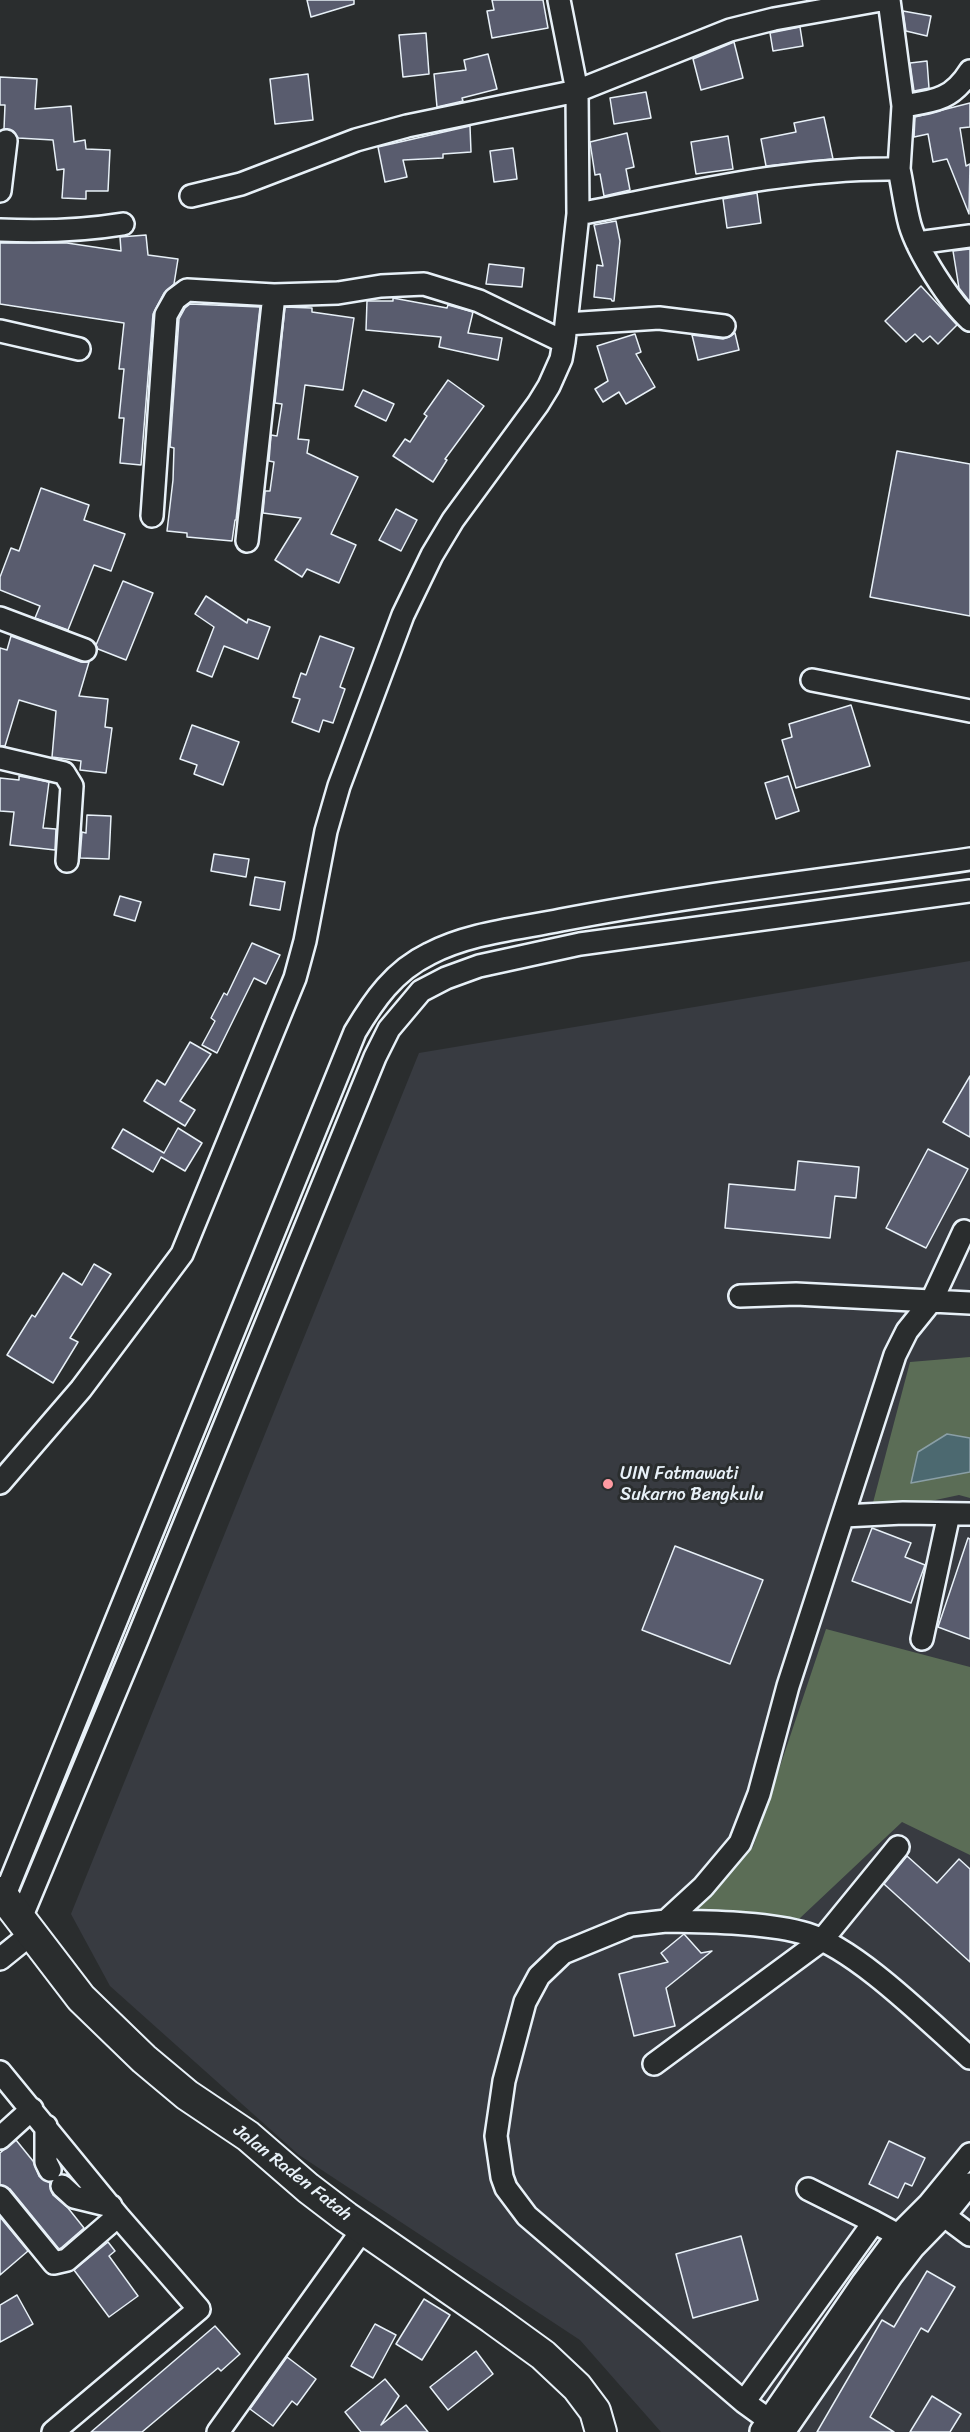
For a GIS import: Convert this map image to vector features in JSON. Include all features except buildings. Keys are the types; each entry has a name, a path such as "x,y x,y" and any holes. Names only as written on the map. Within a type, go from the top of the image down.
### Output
{"highway":[{"name":"Jalan Raden Fatah","path":"14,1910 81,1998 144,2059 187,2095 248,2136 308,2188 492,2318 558,2368 595,2410 601,2432"}],"street":[{"path":"0,1483 81,1389 182,1254 295,978 305,941 326,831 339,786 403,615 432,555 458,512 549,386 561,358 578,214 577,92 559,0"},
{"path":"191,196 241,184 356,140 387,131 577,92 730,30 774,19 881,0"},
{"path":"889,0 903,106 899,169 911,227 917,243 952,302 970,320"},
{"path":"903,106 940,100 959,86 970,71"},
{"path":"0,191 6,141"},
{"path":"578,214 760,180 870,169 899,169"},
{"path":"0,230 47,233 81,231 123,224"},
{"path":"917,243 970,236"},
{"path":"152,516 166,315 175,299 187,291 274,295 338,293 381,286 424,284 441,287 565,333 659,318 724,326"},
{"path":"248,541 274,295"},
{"path":"0,331 79,349"},
{"path":"0,618 85,650"},
{"path":"812,680 970,711"},
{"path":"0,758 64,773 68,777 72,786 67,861"},
{"path":"0,1959 48,1790 355,1032 375,998 390,982 429,953 469,939 601,912 970,859"},
{"path":"14,1910 70,1800 375,1057 389,1029 421,991 446,978 478,966 580,945 970,891"},
{"path":"666,1921 703,1887 740,1843 759,1794 788,1686 895,1355 907,1331 932,1300 968,1227"},
{"path":"740,1296 796,1294 970,1303"},
{"path":"844,1516 960,1514 922,1639"},
{"path":"48,1790 70,1800"},
{"path":"654,2064 822,1940 898,1847"},
{"path":"970,2058 872,1973 843,1952 806,1933 715,1922 666,1921 631,1924 563,1953 539,1976 525,2002 504,2081 496,2136 506,2188 527,2216 774,2429 863,2282 937,2210 970,2184"},
{"path":"0,2072 199,2309 53,2432"},
{"path":"0,2138 32,2109"},
{"path":"46,2126 46,2162 56,2178 74,2197 115,2211"},
{"path":"937,2210 970,2154"},
{"path":"808,2189 906,2241"},
{"path":"0,2197 54,2262 67,2260 115,2211"},
{"path":"937,2210 970,2235"},
{"path":"744,2402 874,2222"},
{"path":"218,2432 363,2229"}],"shaded area":[{"name":"UIN Fatmawati Sukarno Bengkulu","path":"970,961 970,2432 661,2432 580,2340 299,2155 110,1986 71,1914 419,1053"}],"green space":[{"path":"970,1357 970,1498 959,1495 870,1514 910,1362"},
{"path":"826,1629 970,1667 970,1855 902,1822 799,1919 696,1909 753,1847"}],"water":[{"path":"947,1434 970,1438 970,1472 911,1483 918,1452"}],"place":[{"name":"UIN Fatmawati Sukarno Bengkulu","path":"608,1484"}]}
